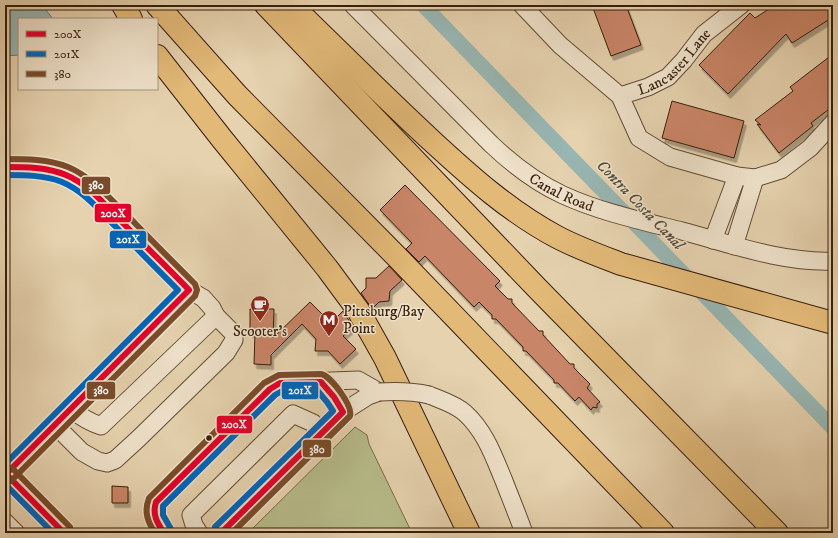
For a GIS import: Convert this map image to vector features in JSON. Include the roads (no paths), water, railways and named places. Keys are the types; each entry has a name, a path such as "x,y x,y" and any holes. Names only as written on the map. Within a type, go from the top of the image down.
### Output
{"highway":[{"path":"122,5 130,18"},
{"path":"157,5 237,95 400,260 662,533"},
{"path":"266,5 536,287 777,533"},
{"path":"291,5 404,115 490,192 522,216 557,237 595,254 649,272 833,323"},
{"path":"158,57 222,139 327,268 358,310 386,358 469,533"}],"street":[{"name":"Canal Road","path":"353,5 491,144 514,166 536,181 563,195 595,207 734,246 794,259 833,261"},
{"path":"522,5 560,45 620,96 639,138 670,157 737,176 755,178 781,170 810,148 833,123"},
{"name":"Lancaster Lane","path":"620,96 648,88 668,76 684,60 704,34 741,5"},
{"path":"5,167 29,167 51,170 74,179 110,210 189,290 203,298 212,308 216,316 234,334 232,345 115,460 107,462 98,461 82,452 55,425"},
{"path":"713,240 737,176"},
{"path":"734,246 755,178"},
{"path":"64,533 5,474 189,290"},
{"path":"71,409 82,418 101,426 216,316"},
{"path":"164,533 156,520 153,510 156,502 270,389 280,383 358,380 379,392"},
{"path":"321,382 334,397 343,412"},
{"path":"221,533 343,412 368,396 379,392 412,391 448,402 464,412 477,425 487,441 496,461 524,533"},
{"path":"198,533 191,515 293,414 313,423 322,432"},
{"path":"5,522 16,533"}],"water":[{"path":"5,5 42,5 52,18 18,18 18,55 5,56"}],"waterway":[{"name":"Contra Costa Canal","path":"423,5 833,428"}],"place":[{"name":"Scooter's","path":"260,322"},
{"name":"Pittsburg/Bay Point","path":"329,337"}]}
